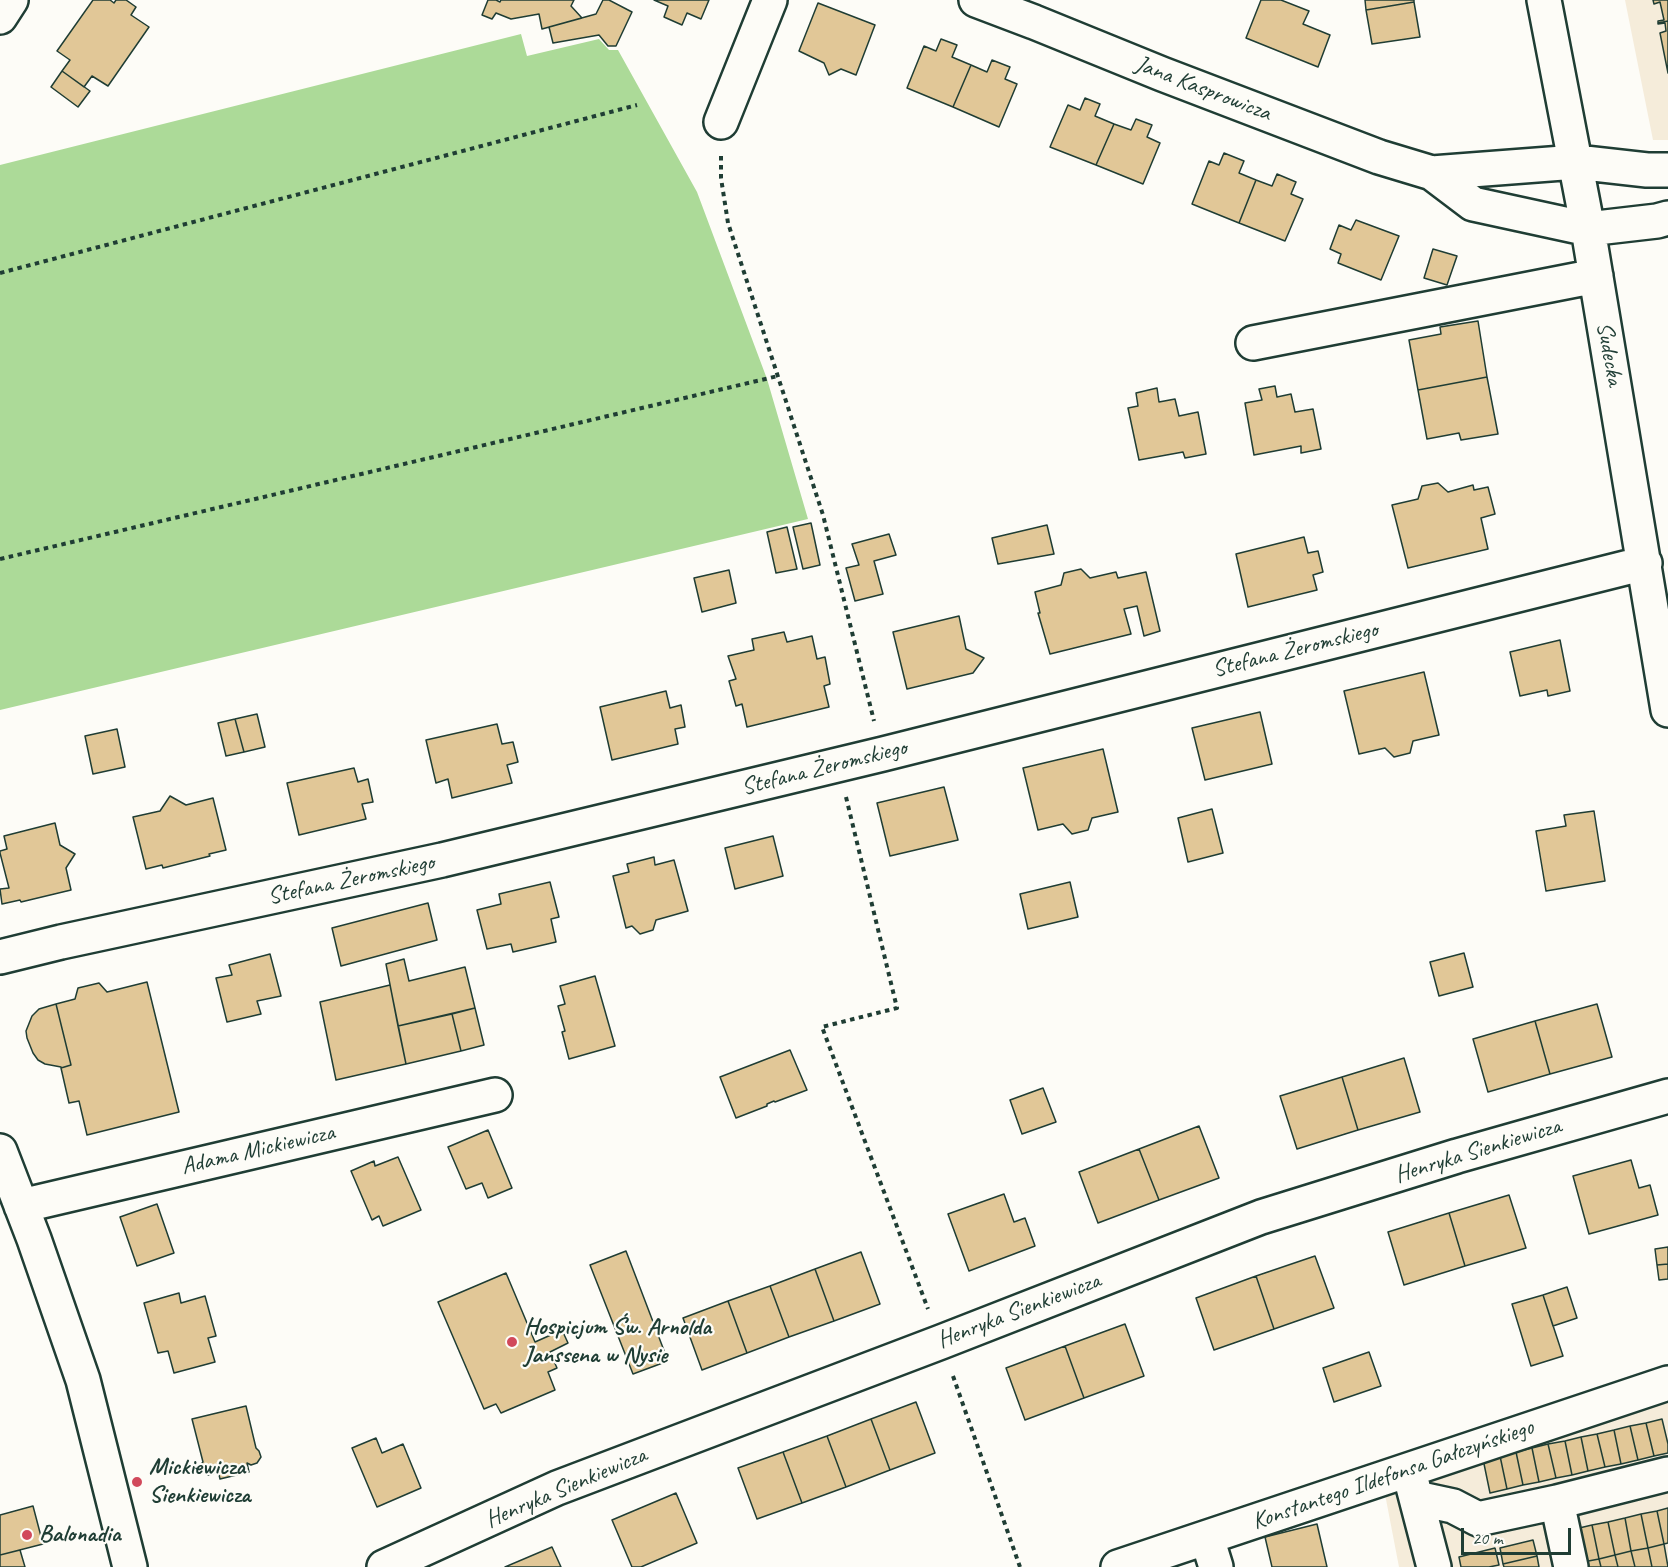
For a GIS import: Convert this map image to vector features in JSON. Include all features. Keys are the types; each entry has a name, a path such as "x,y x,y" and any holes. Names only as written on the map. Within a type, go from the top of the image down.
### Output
{"street":[{"path":"0,16 11,0"},
{"path":"721,122 770,0"},
{"name":"Jana Kasprowicza","path":"976,0 1037,11 1162,74 1379,157 1432,173 1473,204 1588,229 1668,218"},
{"name":"Sudecka","path":"1544,0 1588,229 1668,710"},
{"name":"Jana Kasprowicza","path":"1432,173 1576,162 1647,170 1668,170"},
{"path":"1253,343 1596,276"},
{"name":"Stefana Żeromskiego","path":"0,957 442,860 882,754 1644,563"},
{"name":"Adama Mickiewicza","path":"21,1206 495,1095"},
{"name":"Henryka Sienkiewicza","path":"384,1567 557,1488 1261,1217 1457,1156 1668,1095"},
{"path":"0,1151 83,1380 130,1567"},
{"name":"Konstantego Ildefonsa Gałczyńskiego","path":"1118,1567 1212,1553 1412,1484 1668,1383"},
{"path":"1412,1484 1478,1519 1668,1474"},
{"path":"1412,1484 1434,1567"},
{"path":"1557,1502 1571,1567"}],"path":[{"path":"0,273 637,105"},
{"path":"721,122 721,178 728,223 823,515 882,754"},
{"path":"0,559 778,376"},
{"path":"838,764 897,1008 822,1028 941,1342 1020,1567"}],"shaded area":[{"path":"1625,0 1668,0 1668,140 1653,140"},
{"path":"1668,1395 1668,1567 1399,1567 1384,1489"}],"green space":[{"path":"521,34 527,56 599,39 609,50 618,50 697,192 767,379 808,519 0,710 0,165"}],"building":[{"path":"93,0 110,0 114,3 116,0 126,0 136,7 131,15 149,27 108,86 92,76 84,87 62,71 70,60 57,51"},
{"path":"488,0 500,2 501,0 574,0 571,6 582,18 542,29 539,14 511,19 496,13 492,19 482,15"},
{"path":"603,0 609,0 632,12 616,46 608,46 599,35 553,43 549,27 596,14"},
{"path":"654,0 709,0 701,19 687,13 682,25 664,17 668,6"},
{"path":"1261,0 1281,0 1309,11 1303,24 1330,35 1318,67 1246,38"},
{"path":"1365,0 1414,0 1414,2 1366,10"},
{"path":"1653,0 1668,0 1668,21 1658,23 1664,20 1660,2 1654,4"},
{"path":"1414,2 1420,37 1372,44 1366,10"},
{"path":"818,3 875,25 856,75 841,69 829,75 824,63 799,51"},
{"path":"1668,21 1668,73 1660,33 1666,31 1665,23 1658,23"},
{"path":"941,39 957,45 952,57 971,65 953,107 907,88 924,46 936,51"},
{"path":"992,60 1010,67 1005,79 1017,84 999,127 953,107 971,65 987,72"},
{"path":"62,71 90,91 78,107 51,87"},
{"path":"1085,98 1100,104 1095,116 1114,124 1096,165 1050,147 1068,105 1080,110"},
{"path":"1136,119 1152,125 1147,137 1160,143 1143,184 1096,165 1114,124 1131,130"},
{"path":"1224,153 1244,161 1239,173 1256,180 1239,223 1192,204 1209,161 1219,165"},
{"path":"1277,174 1296,182 1291,194 1303,199 1285,241 1239,223 1256,180 1272,186"},
{"path":"1356,220 1399,236 1381,280 1338,263 1341,254 1330,249 1339,225 1351,230"},
{"path":"1433,249 1457,256 1447,285 1424,278"},
{"path":"1478,321 1487,377 1418,390 1409,340 1441,334 1440,327"},
{"path":"1487,377 1498,434 1461,440 1459,433 1427,439 1418,390"},
{"path":"1275,386 1277,397 1291,394 1295,412 1313,409 1321,449 1301,453 1301,446 1254,455 1245,403 1262,400 1259,389"},
{"path":"1157,388 1159,402 1175,399 1179,416 1198,412 1206,454 1185,458 1183,452 1139,460 1128,408 1138,406 1136,393"},
{"path":"1438,483 1448,492 1473,485 1474,490 1488,487 1495,514 1481,518 1488,549 1408,568 1392,505 1418,499 1422,486"},
{"path":"811,523 820,565 803,569 793,527"},
{"path":"1047,525 1054,554 998,564 992,538"},
{"path":"787,527 797,569 776,573 767,532"},
{"path":"889,534 896,555 874,561 883,594 855,601 846,568 859,565 852,544"},
{"path":"1304,537 1308,553 1318,551 1323,572 1313,575 1317,590 1248,607 1236,554"},
{"path":"1081,569 1090,578 1116,572 1118,578 1146,572 1160,631 1144,636 1137,606 1124,609 1131,634 1050,654 1038,613 1040,613 1035,592 1061,585 1064,573"},
{"path":"729,570 736,603 702,612 694,578"},
{"path":"959,616 966,649 984,658 973,673 907,689 893,632"},
{"path":"784,632 787,642 812,636 817,659 825,657 830,684 824,686 829,707 747,727 742,704 736,706 729,681 736,679 728,656 754,650 752,639"},
{"path":"1560,640 1570,691 1548,696 1547,690 1520,696 1510,652"},
{"path":"1424,672 1439,735 1413,741 1410,753 1394,757 1385,748 1359,754 1344,691"},
{"path":"666,691 670,708 681,705 685,727 675,729 678,744 612,760 600,707"},
{"path":"1260,712 1272,764 1205,780 1192,728"},
{"path":"257,714 265,747 244,752 235,719"},
{"path":"235,719 244,752 226,756 218,723"},
{"path":"497,724 502,744 513,742 518,762 507,765 512,783 452,798 448,779 436,783 426,740"},
{"path":"117,729 125,767 93,774 85,736"},
{"path":"1103,749 1118,812 1092,818 1088,830 1072,834 1063,824 1038,830 1023,768"},
{"path":"354,768 358,782 368,779 373,802 362,804 366,819 299,835 287,783"},
{"path":"944,787 958,840 890,856 877,803"},
{"path":"170,796 186,805 213,798 226,850 163,868 162,865 146,869 133,817 160,811"},
{"path":"1212,809 1223,853 1188,862 1178,818"},
{"path":"1594,811 1605,881 1546,891 1536,831 1566,826 1564,815"},
{"path":"55,823 60,845 75,854 66,868 71,890 21,902 20,900 2,904 0,889 9,888 0,853 7,849 4,836"},
{"path":"773,836 783,876 735,889 725,848"},
{"path":"654,857 655,865 674,860 688,911 656,920 653,930 640,934 632,926 626,928 613,876 629,872 627,864"},
{"path":"550,882 559,917 551,919 556,942 513,952 511,944 487,949 477,910 501,904 499,894"},
{"path":"1070,882 1078,917 1028,929 1020,894"},
{"path":"428,903 437,940 341,966 332,928"},
{"path":"1464,953 1473,987 1439,996 1430,962"},
{"path":"270,954 281,996 257,1001 261,1014 227,1022 216,978 232,975 229,965"},
{"path":"404,959 409,981 465,967 475,1008 398,1026 386,964"},
{"path":"595,976 615,1046 569,1059 558,1006 565,1004 560,986"},
{"path":"147,982 179,1112 87,1135 79,1101 69,1103 61,1068 71,1065 56,1004 75,999 78,988 99,983 107,992"},
{"path":"390,985 406,1064 336,1080 320,1002"},
{"path":"56,1004 71,1065 61,1068 38,1060 33,1053 26,1031 32,1016 39,1009"},
{"path":"1597,1004 1612,1057 1550,1074 1535,1021"},
{"path":"475,1008 484,1045 461,1051 452,1014"},
{"path":"452,1014 461,1051 406,1064 398,1026"},
{"path":"1535,1021 1550,1074 1488,1092 1473,1039"},
{"path":"790,1050 807,1090 774,1101 736,1118 720,1077"},
{"path":"1404,1058 1420,1112 1358,1130 1342,1077"},
{"path":"1342,1077 1358,1130 1297,1149 1280,1096"},
{"path":"1043,1088 1056,1122 1022,1134 1010,1100"},
{"path":"1199,1126 1219,1178 1159,1200 1139,1149"},
{"path":"488,1130 512,1188 488,1198 482,1183 466,1189 448,1147"},
{"path":"1139,1149 1159,1200 1098,1223 1079,1172"},
{"path":"398,1157 421,1210 383,1226 379,1216 372,1220 351,1171 374,1161 375,1166"},
{"path":"1631,1160 1639,1188 1650,1185 1658,1215 1589,1234 1573,1176"},
{"path":"1004,1194 1014,1222 1025,1218 1035,1246 969,1271 948,1214"},
{"path":"1509,1195 1526,1248 1465,1266 1449,1213"},
{"path":"157,1204 174,1253 137,1266 120,1217"},
{"path":"1449,1213 1465,1266 1404,1285 1388,1232"},
{"path":"1668,1247 1668,1264 1657,1265 1655,1249"},
{"path":"626,1251 668,1361 633,1374 590,1265"},
{"path":"861,1252 880,1304 834,1321 815,1269"},
{"path":"1315,1256 1334,1308 1274,1329 1256,1276"},
{"path":"1668,1264 1668,1279 1659,1280 1657,1265"},
{"path":"815,1269 834,1321 789,1337 770,1286"},
{"name":"Hospicjum Św. Arnolda Janssena w Nysie","path":"506,1273 535,1342 562,1330 568,1343 550,1352 557,1368 548,1372 555,1390 501,1413 496,1404 484,1409 438,1302"},
{"path":"1256,1276 1274,1329 1214,1350 1196,1298"},
{"path":"770,1286 789,1337 747,1353 728,1301"},
{"path":"1567,1287 1577,1318 1553,1326 1543,1295"},
{"path":"179,1293 181,1303 205,1296 216,1336 208,1338 215,1362 174,1373 168,1351 158,1353 144,1303"},
{"path":"1543,1295 1563,1356 1531,1366 1512,1304"},
{"path":"728,1301 747,1353 702,1370 683,1318"},
{"path":"1125,1324 1144,1376 1084,1398 1065,1346"},
{"path":"1065,1346 1084,1398 1025,1420 1006,1368"},
{"path":"1369,1352 1381,1386 1334,1402 1323,1368"},
{"path":"916,1402 935,1453 890,1470 871,1419"},
{"path":"246,1406 256,1448 261,1457 257,1463 251,1465 247,1463 249,1472 220,1479 218,1470 208,1475 203,1471 201,1464 203,1462 192,1419"},
{"path":"871,1419 890,1470 846,1487 827,1436"},
{"path":"1662,1419 1668,1453 1654,1456 1646,1423"},
{"path":"1646,1423 1654,1456 1638,1460 1630,1426"},
{"path":"1630,1426 1638,1460 1621,1464 1614,1430"},
{"path":"1614,1430 1621,1464 1605,1467 1597,1434"},
{"path":"1597,1434 1605,1467 1588,1471 1581,1437"},
{"path":"827,1436 846,1487 802,1503 783,1452"},
{"path":"1581,1437 1588,1471 1572,1475 1565,1441"},
{"path":"376,1438 382,1453 403,1444 421,1488 377,1507 352,1448"},
{"path":"1565,1441 1572,1475 1556,1478 1548,1444"},
{"path":"1548,1444 1556,1478 1539,1482 1532,1448"},
{"path":"1532,1448 1539,1482 1523,1485 1516,1452"},
{"path":"783,1452 802,1503 757,1519 738,1468"},
{"path":"1516,1452 1523,1485 1507,1489 1500,1456"},
{"path":"1500,1456 1507,1489 1490,1493 1483,1459"},
{"path":"676,1493 697,1543 641,1567 632,1567 612,1520"},
{"path":"33,1506 43,1544 0,1555 0,1515"},
{"path":"1668,1508 1668,1543 1664,1544 1657,1511"},
{"path":"1657,1511 1664,1544 1648,1548 1641,1514"},
{"path":"1641,1514 1648,1548 1631,1551 1625,1518"},
{"path":"1625,1518 1631,1551 1615,1555 1608,1522"},
{"path":"1608,1522 1615,1555 1599,1559 1592,1525"},
{"path":"1317,1524 1327,1567 1272,1567 1265,1537"},
{"path":"1592,1525 1599,1559 1583,1562 1575,1529"},
{"path":"1533,1540 1537,1556 1503,1564 1500,1548"},
{"path":"1664,1544 1668,1567 1652,1567 1648,1548"},
{"path":"552,1547 561,1567 505,1567"},
{"path":"1495,1548 1499,1565 1461,1567 1459,1557"},
{"path":"1648,1548 1652,1567 1635,1567 1631,1551"},
{"path":"20,1550 25,1567 0,1567 0,1555"},
{"path":"1631,1551 1635,1567 1618,1567 1615,1555"},
{"path":"1615,1555 1618,1567 1601,1567 1599,1559"},
{"path":"1537,1556 1539,1567 1504,1567 1503,1564"},
{"path":"1599,1559 1601,1567 1584,1567 1583,1562"}],"place":[{"name":"Hospicjum Św. Arnolda Janssena w Nysie","path":"512,1342"},
{"name":"Mickiewicza Sienkiewicza","path":"137,1482"},
{"name":"Balonadia","path":"27,1535"}]}
